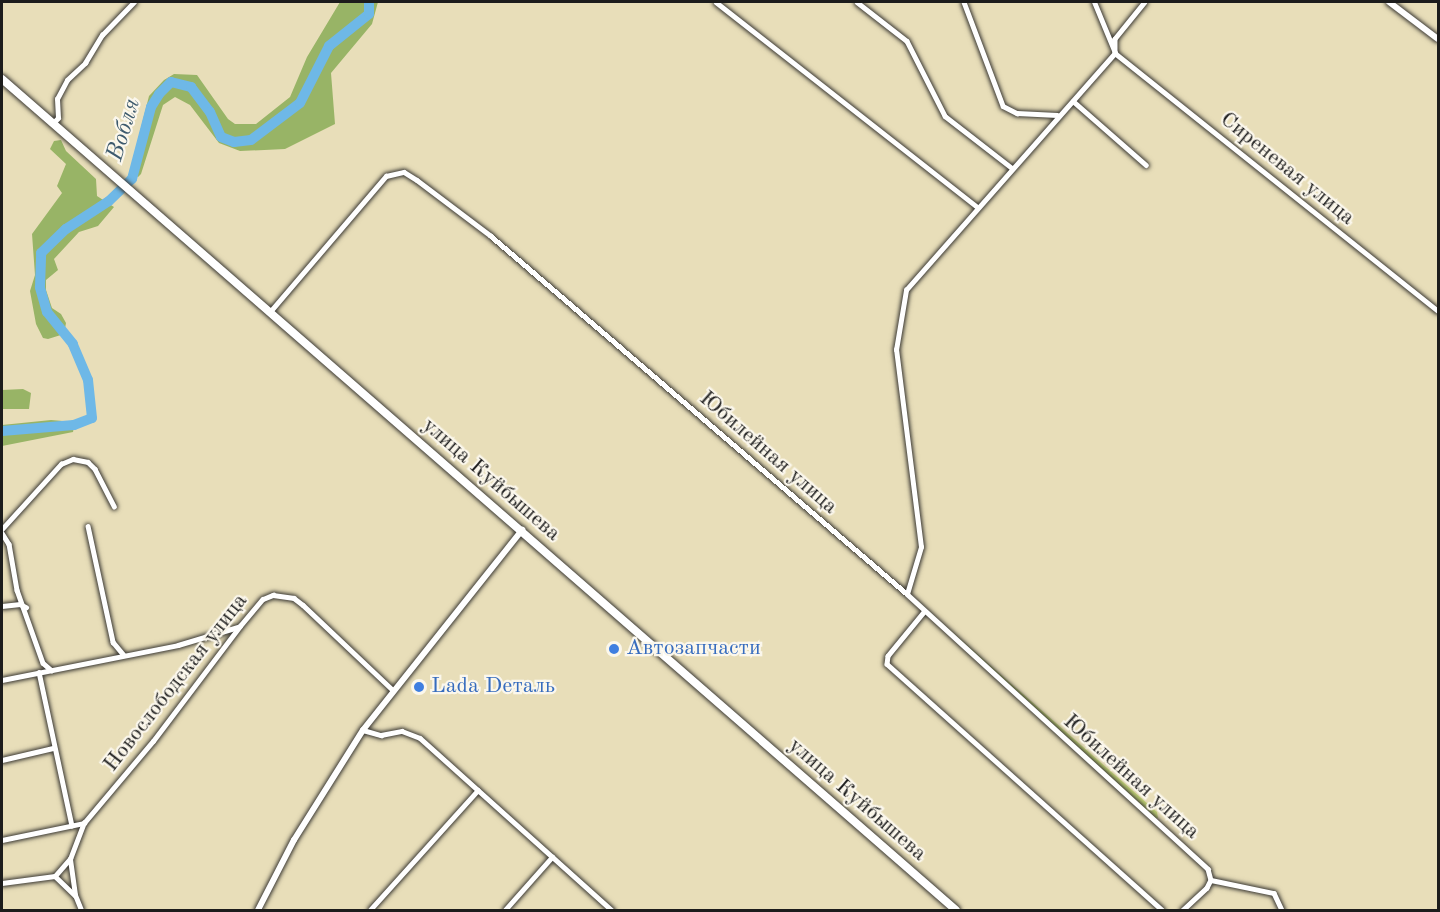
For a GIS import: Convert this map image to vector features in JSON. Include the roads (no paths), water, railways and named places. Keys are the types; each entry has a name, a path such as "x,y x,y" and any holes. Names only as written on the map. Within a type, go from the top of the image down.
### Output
{"highway":[{"name":"улица Куйбышева","path":"2,79 142,197 269,313 522,529 610,611 956,910"}],"street":[{"path":"53,123 58,118 57,99 67,80 85,63 102,35 134,2"},
{"path":"716,2 977,207"},
{"path":"857,2 907,41 945,116 1012,168"},
{"path":"964,2 1003,106 1023,114 1057,115"},
{"name":"Сиреневая улица","path":"1094,2 1115,53 1438,311"},
{"path":"907,594 921,547 899,392 898,323 906,290 1057,115 1115,53 1115,39 1145,2"},
{"path":"1389,2 1438,39"},
{"path":"1072,101 1146,165"},
{"name":"Юбилейная улица","path":"269,313 386,176 404,172 491,236 907,594 1208,869 1211,880"},
{"path":"51,670 43,663 26,607 17,590 6,537 2,531 60,464 73,459 88,462 95,470 114,506"},
{"path":"88,526 113,642 123,654"},
{"path":"258,910 294,840 363,730 522,529"},
{"name":"Новослободская улица","path":"70,859 84,823 153,741 263,599 273,595 294,598 393,690"},
{"path":"2,606 20,604 26,607"},
{"path":"925,611 893,648 887,664 1162,910"},
{"path":"2,680 209,638 240,626"},
{"path":"39,672 53,748 72,826"},
{"path":"363,730 381,735 411,733 612,910"},
{"path":"2,759 53,748"},
{"path":"370,910 478,790"},
{"path":"2,840 84,823"},
{"path":"506,910 552,857"},
{"path":"2,883 54,876 70,859"},
{"path":"70,859 75,895 81,910"},
{"path":"54,876 75,895"},
{"path":"1183,910 1211,880 1274,892 1282,910"}],"waterway":[{"name":"Вобля","path":"2,431 74,425 92,418 88,380 73,344 47,312 40,287 41,253 66,229 109,201 132,179 151,107 159,94 171,82 191,87 210,112 221,137 234,142 251,140 300,103 329,46 369,14 369,2"}],"place":[{"name":"Автозапчасти","path":"614,649"},
{"name":"Lada Dеталь","path":"419,687"}]}
